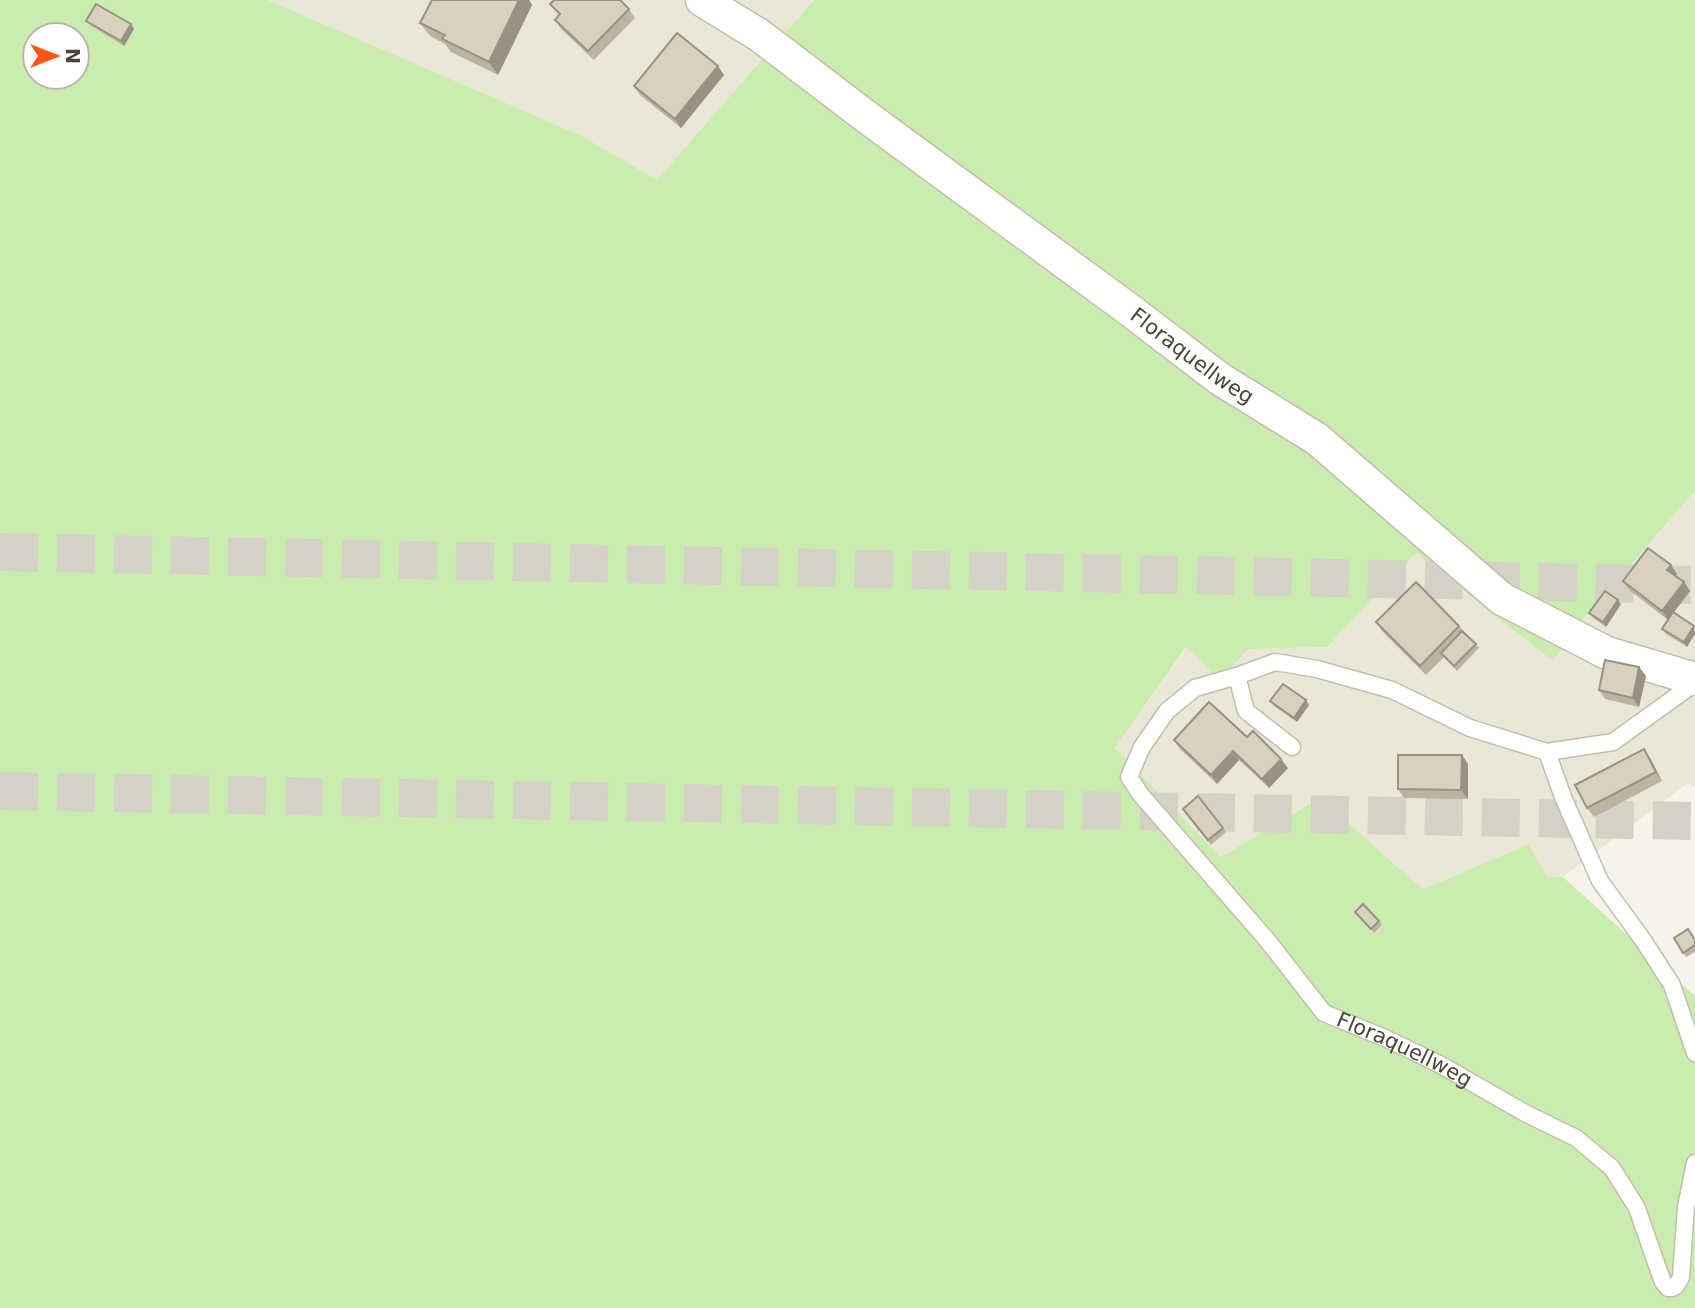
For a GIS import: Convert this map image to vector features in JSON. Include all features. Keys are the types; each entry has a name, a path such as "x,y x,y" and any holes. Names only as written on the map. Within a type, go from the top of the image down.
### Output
{"street":[{"name":"Floraquellweg","path":"702,0 759,35 1220,379 1317,439 1502,599 1607,653 1695,681"}],"lane":[{"name":"Floraquellweg","path":"1695,681 1613,742 1547,752 1470,728 1392,690 1317,669 1275,662 1195,688 1167,712 1142,747 1129,777 1141,795 1267,940 1324,1013 1441,1065 1525,1113 1577,1138 1612,1168 1637,1208 1663,1282 1672,1289 1681,1277 1686,1207 1695,1163"},
{"path":"1237,676 1247,711 1292,747"},
{"path":"1547,752 1563,797 1600,881 1672,985 1695,1053"}],"shaded area":[{"path":"268,0 814,0 657,181 580,135"},
{"path":"1695,491 1695,787 1688,783 1563,877 1547,877 1529,844 1423,889 1318,798 1221,857 1115,748 1187,647 1327,647 1416,553 1579,624"}],"green space":[{"path":"0,0 268,0 580,135 657,180 814,0 1695,0 1695,491 1579,624 1553,661 1416,553 1327,647 1248,649 1219,680 1186,647 1115,748 1221,857 1319,798 1423,889 1529,844 1547,877 1563,877 1695,996 1695,1308 0,1308"}],"building":[{"path":"432,0 519,0 489,62 442,39 445,35 420,23"},
{"path":"554,0 620,0 629,9 588,51 555,20 560,14 550,4"},
{"path":"96,4 131,24 121,41 91,24 91,21 86,21"},
{"path":"677,33 718,66 675,119 634,86"},
{"path":"1648,548 1671,565 1667,570 1684,582 1662,611 1623,581"},
{"path":"1416,582 1459,626 1420,666 1376,622"},
{"path":"1605,591 1618,600 1603,622 1589,613"},
{"path":"1673,612 1694,626 1684,642 1662,629"},
{"path":"1462,631 1476,644 1454,666 1441,653"},
{"path":"1605,660 1639,667 1633,698 1599,690"},
{"path":"1283,684 1306,700 1294,718 1270,701"},
{"path":"1209,702 1247,737 1253,731 1281,759 1262,779 1233,751 1211,775 1174,740"},
{"path":"1644,749 1656,772 1587,808 1575,785"},
{"path":"1398,755 1462,755 1461,790 1398,789"},
{"path":"1198,796 1223,828 1208,840 1183,809"},
{"path":"1363,904 1379,921 1371,929 1355,912"},
{"path":"1688,929 1695,945 1683,953 1674,938"}],"tunnel":[{"path":"0,552 1695,585"},
{"path":"0,791 1695,821"}]}
